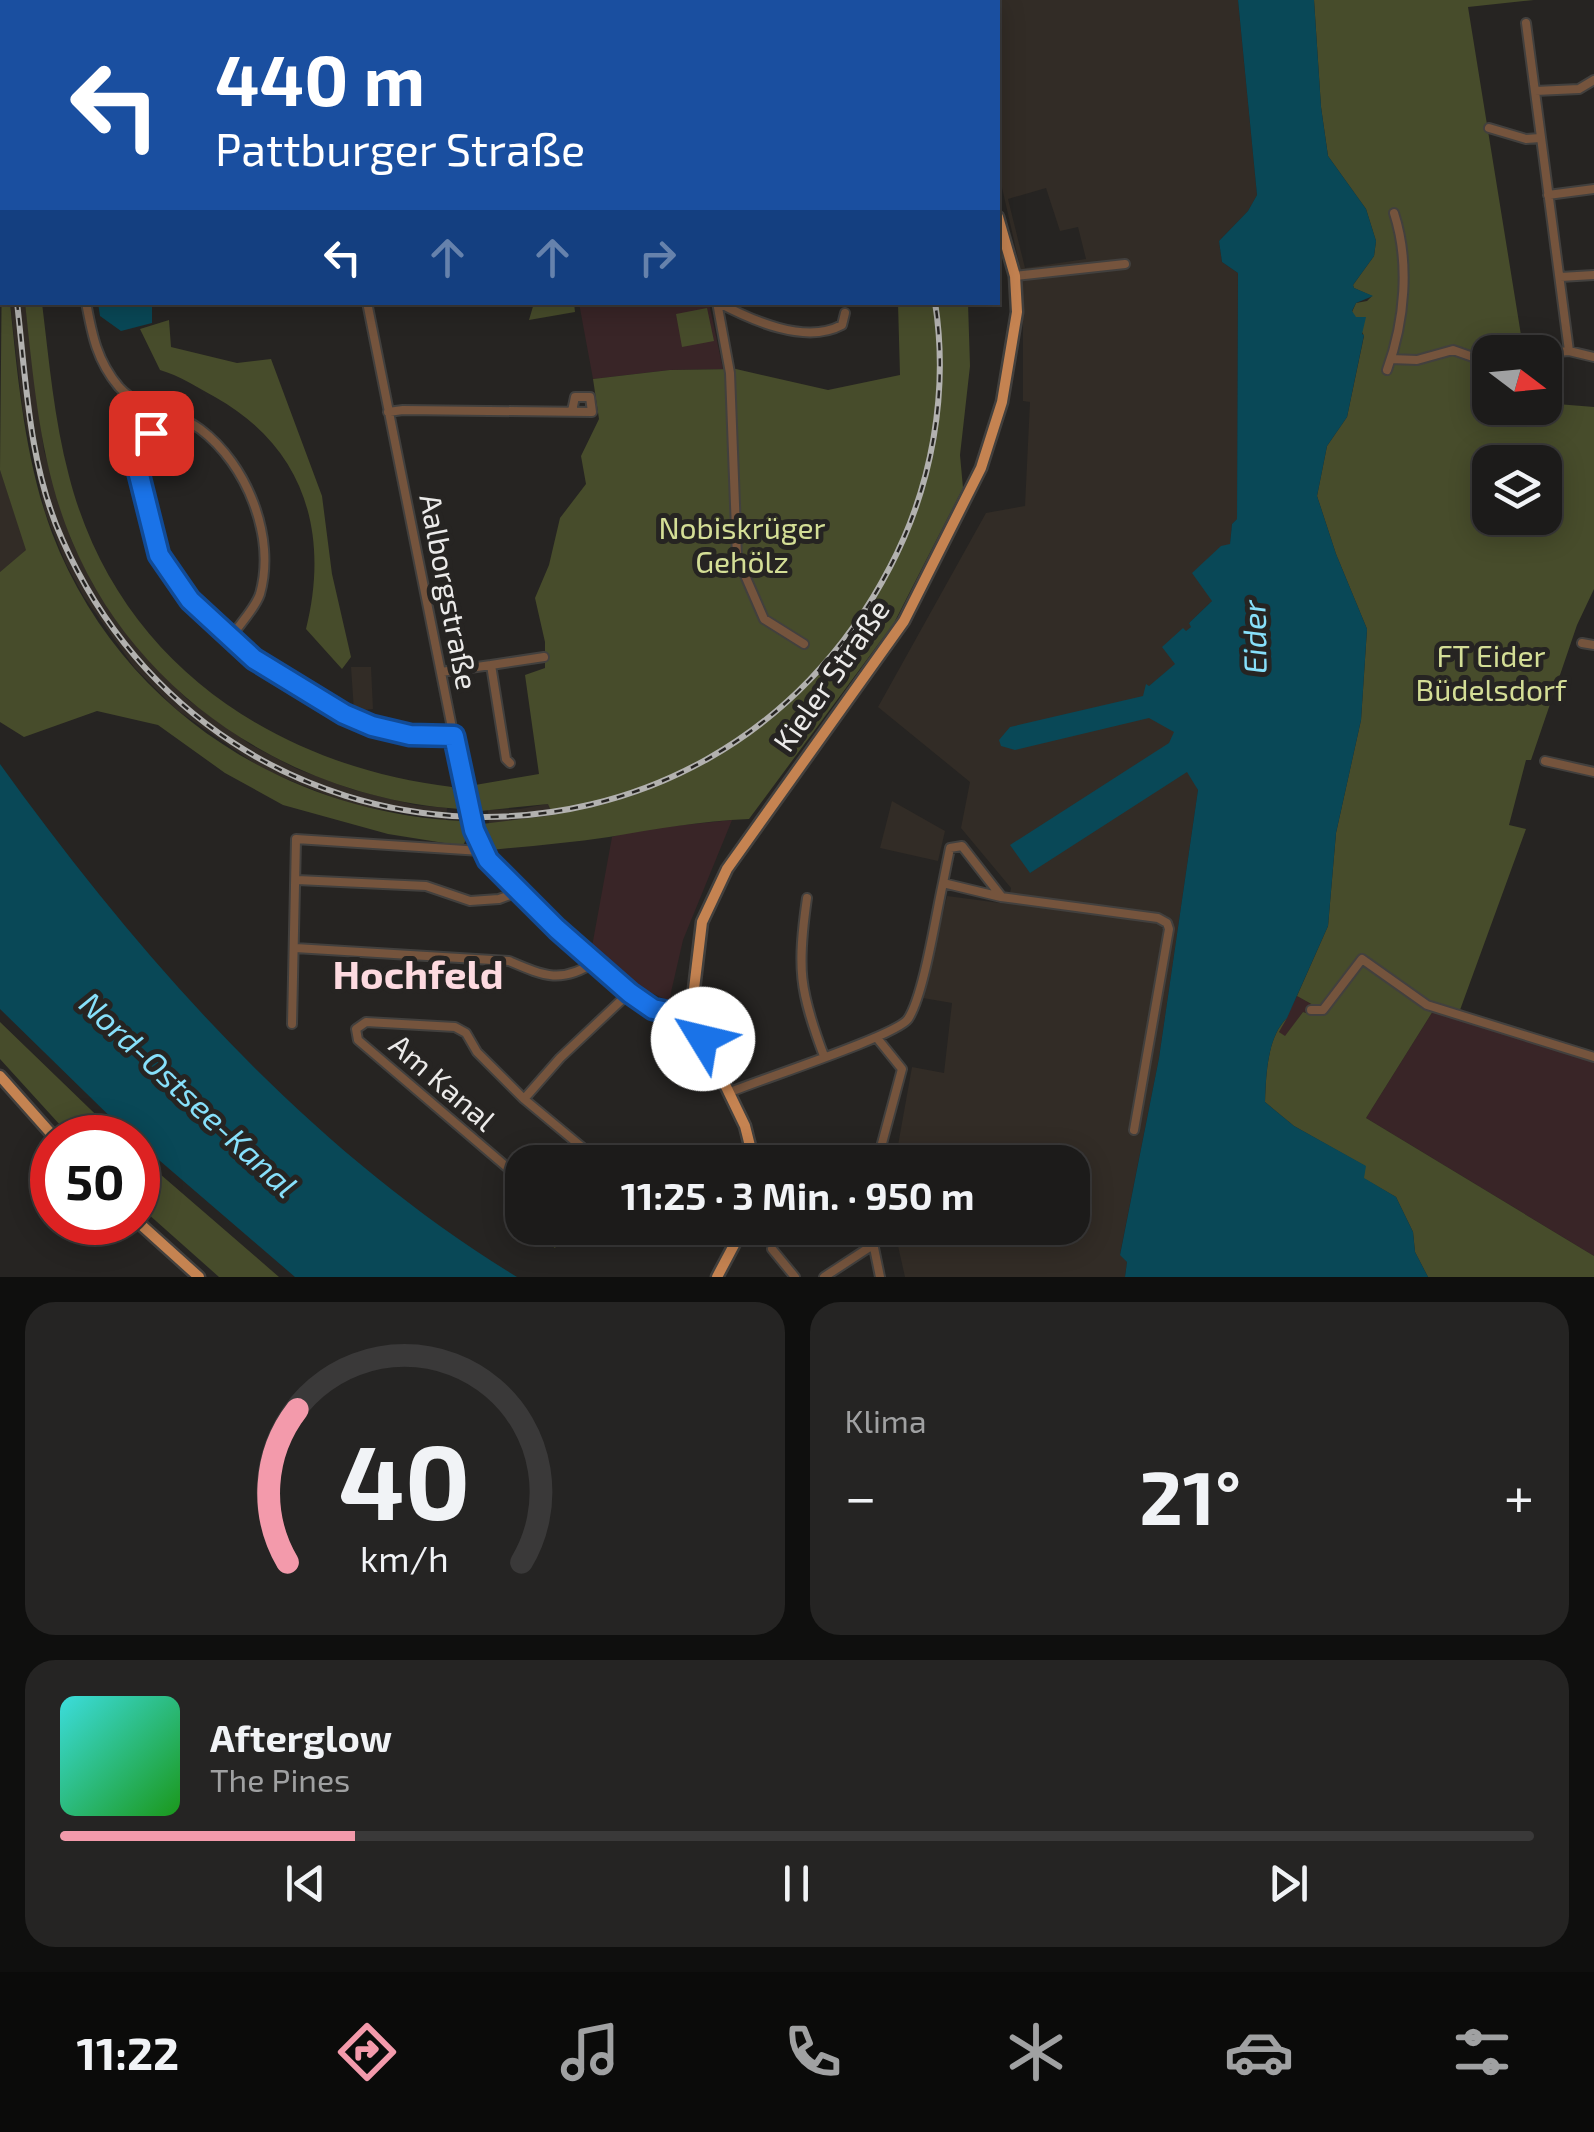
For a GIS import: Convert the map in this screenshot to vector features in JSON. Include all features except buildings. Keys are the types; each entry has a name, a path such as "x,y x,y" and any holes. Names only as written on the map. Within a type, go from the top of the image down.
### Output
{"main road":[{"name":"Kieler Straße","path":"749,1145 697,1018 696,956 707,908 726,869 904,621 980,468 999,416 1018,312 1015,276 1000,223"},
{"path":"0,1076 35,1115"},
{"path":"160,1242 199,1277"},
{"path":"716,1275 733,1245"}],"street":[{"path":"1526,23 1569,351"},
{"path":"1536,91 1580,89 1594,80"},
{"path":"1488,128 1526,139 1540,138"},
{"path":"1548,194 1594,189"},
{"path":"1387,370 1405,268 1404,245 1394,213"},
{"path":"1015,276 1125,264"},
{"path":"1560,277 1594,276"},
{"path":"86,305 92,340 102,365 122,390 162,414 199,428 234,465 256,511 266,559 259,597 230,638"},
{"name":"Aalborgstraße","path":"367,305 467,803 481,851 518,892 630,993 653,1009 697,1018"},
{"path":"718,305 730,373 737,557 764,619 804,644"},
{"path":"723,305 744,316 790,329 831,330 842,324 845,313"},
{"path":"1391,359 1417,360 1453,350 1472,357"},
{"path":"1562,352 1594,357"},
{"path":"388,412 572,411"},
{"path":"162,414 139,452 137,467 159,555 190,600 254,659 344,714 410,735 454,736"},
{"path":"1582,643 1594,645"},
{"path":"441,672 544,657"},
{"path":"490,665 506,760 510,764"},
{"path":"1545,761 1594,772"},
{"path":"292,1024 295,842 300,839 481,851"},
{"path":"728,1092 877,1038 904,1024 911,1014 950,848 962,846 1001,897"},
{"path":"297,880 426,886 470,901 499,899 518,892"},
{"path":"943,883 1001,897 1158,918 1167,923 1169,930 1134,1130"},
{"path":"807,898 800,946 801,982 804,1002 824,1056"},
{"path":"296,948 508,960 540,974 561,976 575,975 595,962"},
{"path":"1312,1010 1323,1010 1362,959 1427,1005 1594,1057"},
{"name":"Am Kanal","path":"524,1099 557,1060 630,993"},
{"name":"Am Kanal","path":"505,1165 358,1040 356,1029 366,1022 455,1026 466,1033 478,1052 524,1099 579,1145"},
{"path":"877,1038 902,1069 882,1145"},
{"path":"824,1277 873,1246 880,1277"},
{"path":"772,1248 795,1277"}],"shaded area":[{"path":"1000,0 1238,0 1257,195 1248,211 1219,241 1222,262 1238,273 1237,519 1232,524 1230,545 1212,601 1189,623 1192,627 1163,647 1176,664 1148,687 1174,732 1198,790 1159,1058 1120,1254 1127,1262 1125,1277 905,1277 898,1245 1090,1245 1090,1145 898,1145 912,1067 944,1073 952,1003 923,998 947,896 1008,904 1011,888 961,828 970,782 878,707 986,513 1025,506 1030,402 1023,401 1023,280 1000,179","holes":["1046,188 1060,231 1078,227 1086,259 1025,268 1008,199"]},
{"path":"10,305 25,305 44,451 71,539 93,584 145,656 187,699 251,745 297,769 354,790 415,805 447,808 446,820 352,805 264,770 177,710 134,667 84,597 66,564 45,512 23,412"},
{"path":"579,305 709,305 723,369 670,370 593,379"},
{"path":"0,470 27,550 0,572"},
{"path":"351,667 371,667 373,709 354,711"},
{"path":"574,799 570,813 489,824 488,810 520,809"},
{"path":"892,801 945,831 938,861 880,848"},
{"path":"732,820 683,940 669,1001 630,983 591,952 612,837 634,830"},
{"path":"1297,996 1315,1006 1324,1004 1315,1016 1303,1012 1285,1037 1279,1032"},
{"path":"1438,1003 1460,1010 1459,1014 1594,1057 1594,1256 1366,1118"}],"green space":[{"name":"FT Eider Büdelsdorf","path":"1314,0 1534,0 1468,7 1521,335 1472,335 1472,425 1562,425 1562,404 1594,407 1594,589 1577,625 1531,760 1526,760 1509,825 1526,829 1460,1010 1438,1003 1366,1118 1594,1256 1594,1277 1428,1277 1396,1197 1363,1178 1365,1166 1294,1126 1265,1102 1269,1057 1280,1026 1287,1018 1279,1032 1285,1036 1303,1012 1315,1016 1323,1005 1315,1006 1297,996 1328,926 1336,833 1361,720 1367,629 1317,496 1327,446 1347,417 1364,336 1352,312 1356,303 1372,296 1353,285 1374,256 1376,241 1366,209 1328,156"},
{"path":"2,305 10,305 24,420 43,505 81,595 119,650 164,698 215,739 271,772 332,797 396,813 463,821 463,846 388,834 283,805 225,773 158,725 97,711 24,737 0,722 0,572 26,550 0,470"},
{"path":"25,305 42,305 64,455 91,541 123,599 163,649 210,692 263,727 322,755 385,775 452,787 460,809 398,801 338,784 281,761 228,729 180,691 137,647 101,597 61,512 40,424"},
{"path":"533,305 574,305 575,312 529,320"},
{"name":"Nobiskrüger Gehölz","path":"898,305 968,305 970,366 960,455 963,488 894,623 749,819 491,850 482,824 553,815 548,804 480,811 475,785 539,774 525,675 545,668 545,642 535,598 549,565 560,518 586,484 581,456 599,419 593,379 670,370 736,369 828,390 900,375"},
{"path":"707,308 714,341 682,347 676,314"},
{"path":"169,320 171,347 237,363 271,359 322,496 332,574 351,657 342,669 306,629 314,559 303,495 270,441 245,417 160,370 140,329"},
{"path":"0,1022 96,1115 51,1115 0,1059"},
{"path":"160,1174 279,1277 219,1277 160,1225"}],"water":[{"name":"Eider","path":"1238,0 1314,0 1328,156 1366,209 1376,241 1374,256 1353,285 1373,296 1356,303 1352,311 1356,317 1366,317 1364,335 1347,417 1327,446 1317,496 1367,629 1361,720 1336,833 1328,926 1287,1018 1275,1035 1265,1102 1294,1126 1366,1166 1364,1178 1396,1197 1428,1277 1125,1277 1127,1262 1120,1255 1159,1058 1198,790 1187,772 1030,873 1010,845 1169,743 1174,732 1149,718 1015,750 1001,746 999,740 1010,727 1143,696 1146,684 1149,686 1175,664 1162,647 1183,628 1186,631 1191,627 1189,623 1212,601 1192,573 1221,546 1230,544 1232,524 1237,519 1238,273 1222,262 1219,241 1248,211 1257,195"},
{"path":"98,305 152,305 152,323 121,331 100,316"},
{"name":"Nord-Ostsee-Kanal","path":"0,764 111,909 233,1046 368,1171 517,1277 295,1277 160,1161 160,1115 109,1115 0,1009"}],"railway":[{"path":"17,305 30,423 51,511 62,539 135,657 232,742 346,796 468,817 591,804 707,759 809,680 890,567 917,504 934,438 938,404 935,305"}],"district":[{"name":"Hochfeld","path":"418,975"}],"route":[{"path":"151,433 139,452 137,467 159,555 190,600 254,659 344,714 410,735 454,736 474,830 488,860 557,929 630,993 653,1009 697,1018 703,1039"}]}
